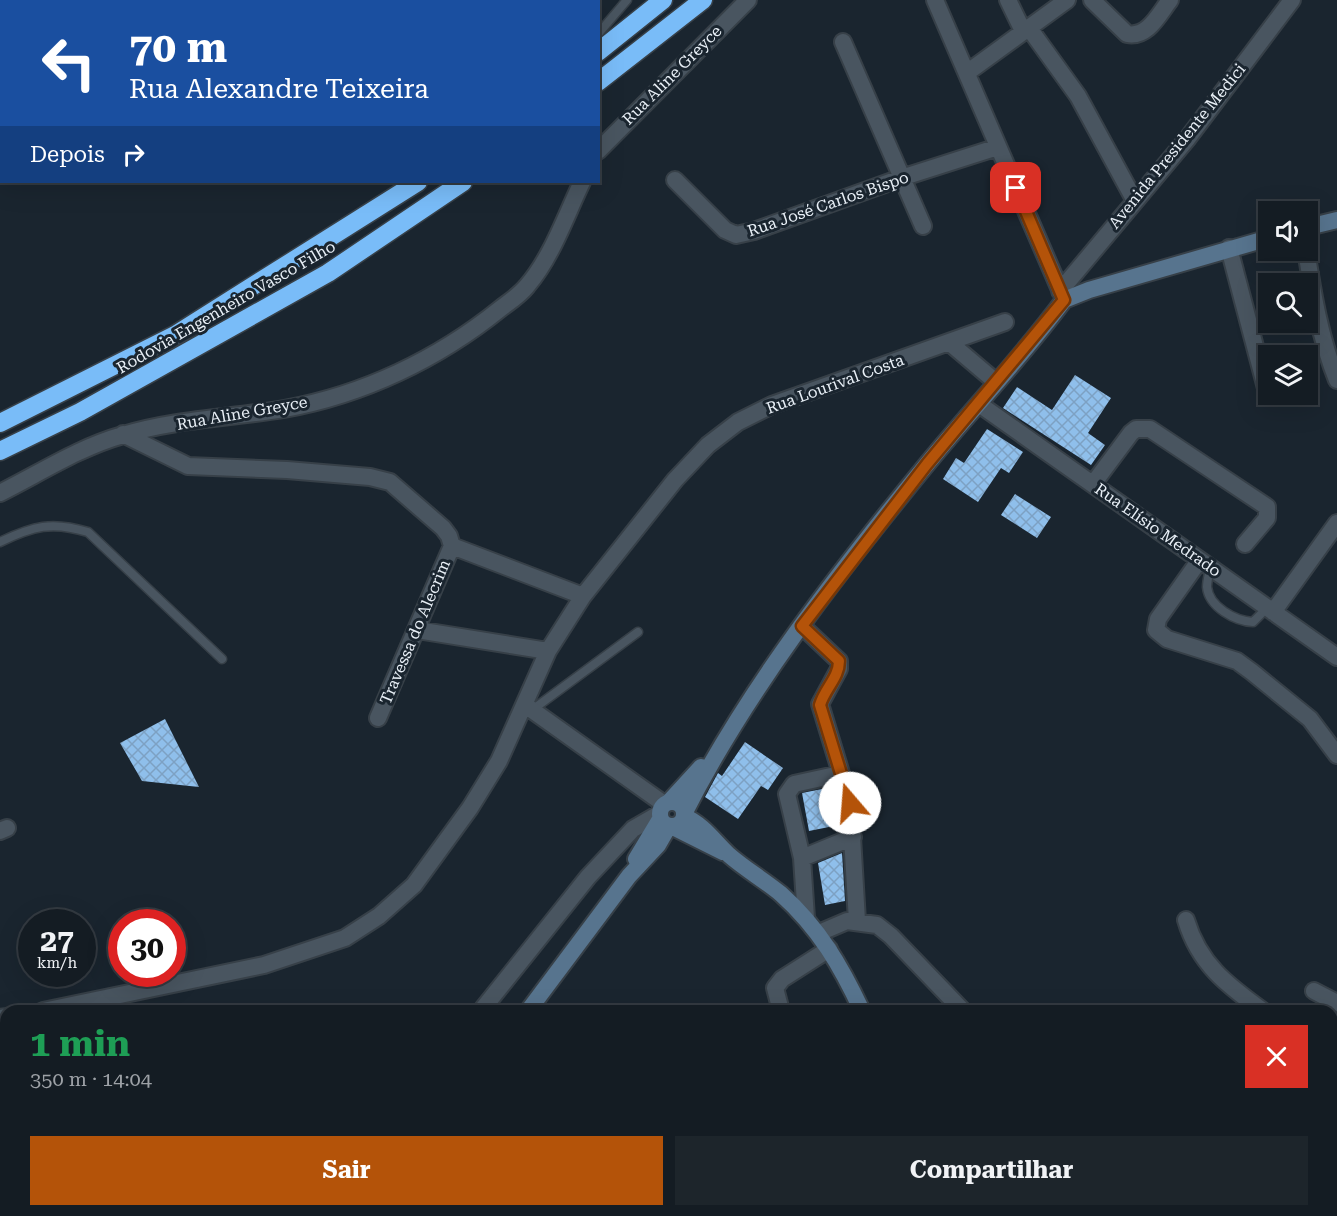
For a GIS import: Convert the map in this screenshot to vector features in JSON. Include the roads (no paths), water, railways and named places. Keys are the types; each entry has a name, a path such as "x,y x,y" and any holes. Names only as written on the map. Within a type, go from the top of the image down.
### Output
{"highway":[{"path":"600,50 663,0"},
{"path":"600,80 703,0"},
{"name":"Rodovia Engenheiro Vasco Filho","path":"0,423 175,335 416,183"},
{"name":"Rodovia Engenheiro Vasco Filho","path":"0,451 80,412 318,279 462,183"}],"main road":[{"path":"1318,225 1337,220"},
{"path":"532,1005 629,876 638,855 718,748 802,626 927,464 979,404 1062,295 1089,290 1258,241"},
{"path":"670,815 704,829 729,855 806,918 829,949 859,1005"}],"street":[{"name":"Rua Aline Greyce","path":"600,149 748,0"},
{"path":"935,0 968,72 1062,295"},
{"path":"1008,0 1026,30 1059,68 1096,126 1134,201"},
{"path":"968,72 1067,0"},
{"path":"1092,0 1127,34 1134,36 1147,30 1170,0"},
{"name":"Avenida Presidente Medici","path":"1062,295 1134,201 1188,138 1292,0"},
{"path":"843,42 922,226"},
{"name":"Rua José Carlos Bispo","path":"675,180 725,230 736,235 754,231 901,178 998,147"},
{"name":"Rua Aline Greyce","path":"0,493 88,448 123,435 199,419 285,408 351,391 411,369 482,323 526,287 540,267 582,183"},
{"path":"1229,248 1258,358"},
{"path":"1308,261 1314,305 1337,381"},
{"name":"Rua Lourival Costa","path":"72,1005 264,965 345,938 379,916 414,885 470,808 500,761 529,707 548,651 583,596 675,480 708,445 738,422 772,405 1005,322"},
{"path":"950,343 996,382"},
{"name":"Rua Elísio Medrado","path":"979,404 1270,610 1334,649"},
{"path":"1093,484 1131,433 1143,428 1157,432 1267,507 1267,518 1245,544"},
{"path":"123,435 188,466 286,470 370,477 390,482 443,528 450,536 452,546 583,596"},
{"path":"1270,610 1337,523"},
{"name":"Travessa do Alecrim","path":"378,718 452,546"},
{"path":"1205,564 1158,619 1156,630 1167,639 1237,662 1252,672 1310,719 1337,755"},
{"path":"802,626 839,661 839,669 820,705 850,803 857,921"},
{"path":"417,630 548,651"},
{"path":"529,707 670,815"},
{"path":"806,918 802,858 787,794 794,784 840,774"},
{"path":"486,1005 588,877 633,829 670,815"},
{"path":"802,858 853,837"},
{"path":"1186,920 1193,944 1211,967 1255,1005"},
{"path":"819,933 847,921 877,925 891,936 957,1005"},
{"path":"779,1005 775,988 782,979 829,949"},
{"path":"1314,991 1337,1003"}],"lane":[{"path":"600,32 627,0"},
{"path":"0,542 26,529 43,526 74,528 87,532 222,659"},
{"path":"1205,564 1209,596 1232,616 1242,621 1253,622 1270,610"},
{"path":"529,707 638,632"}]}
